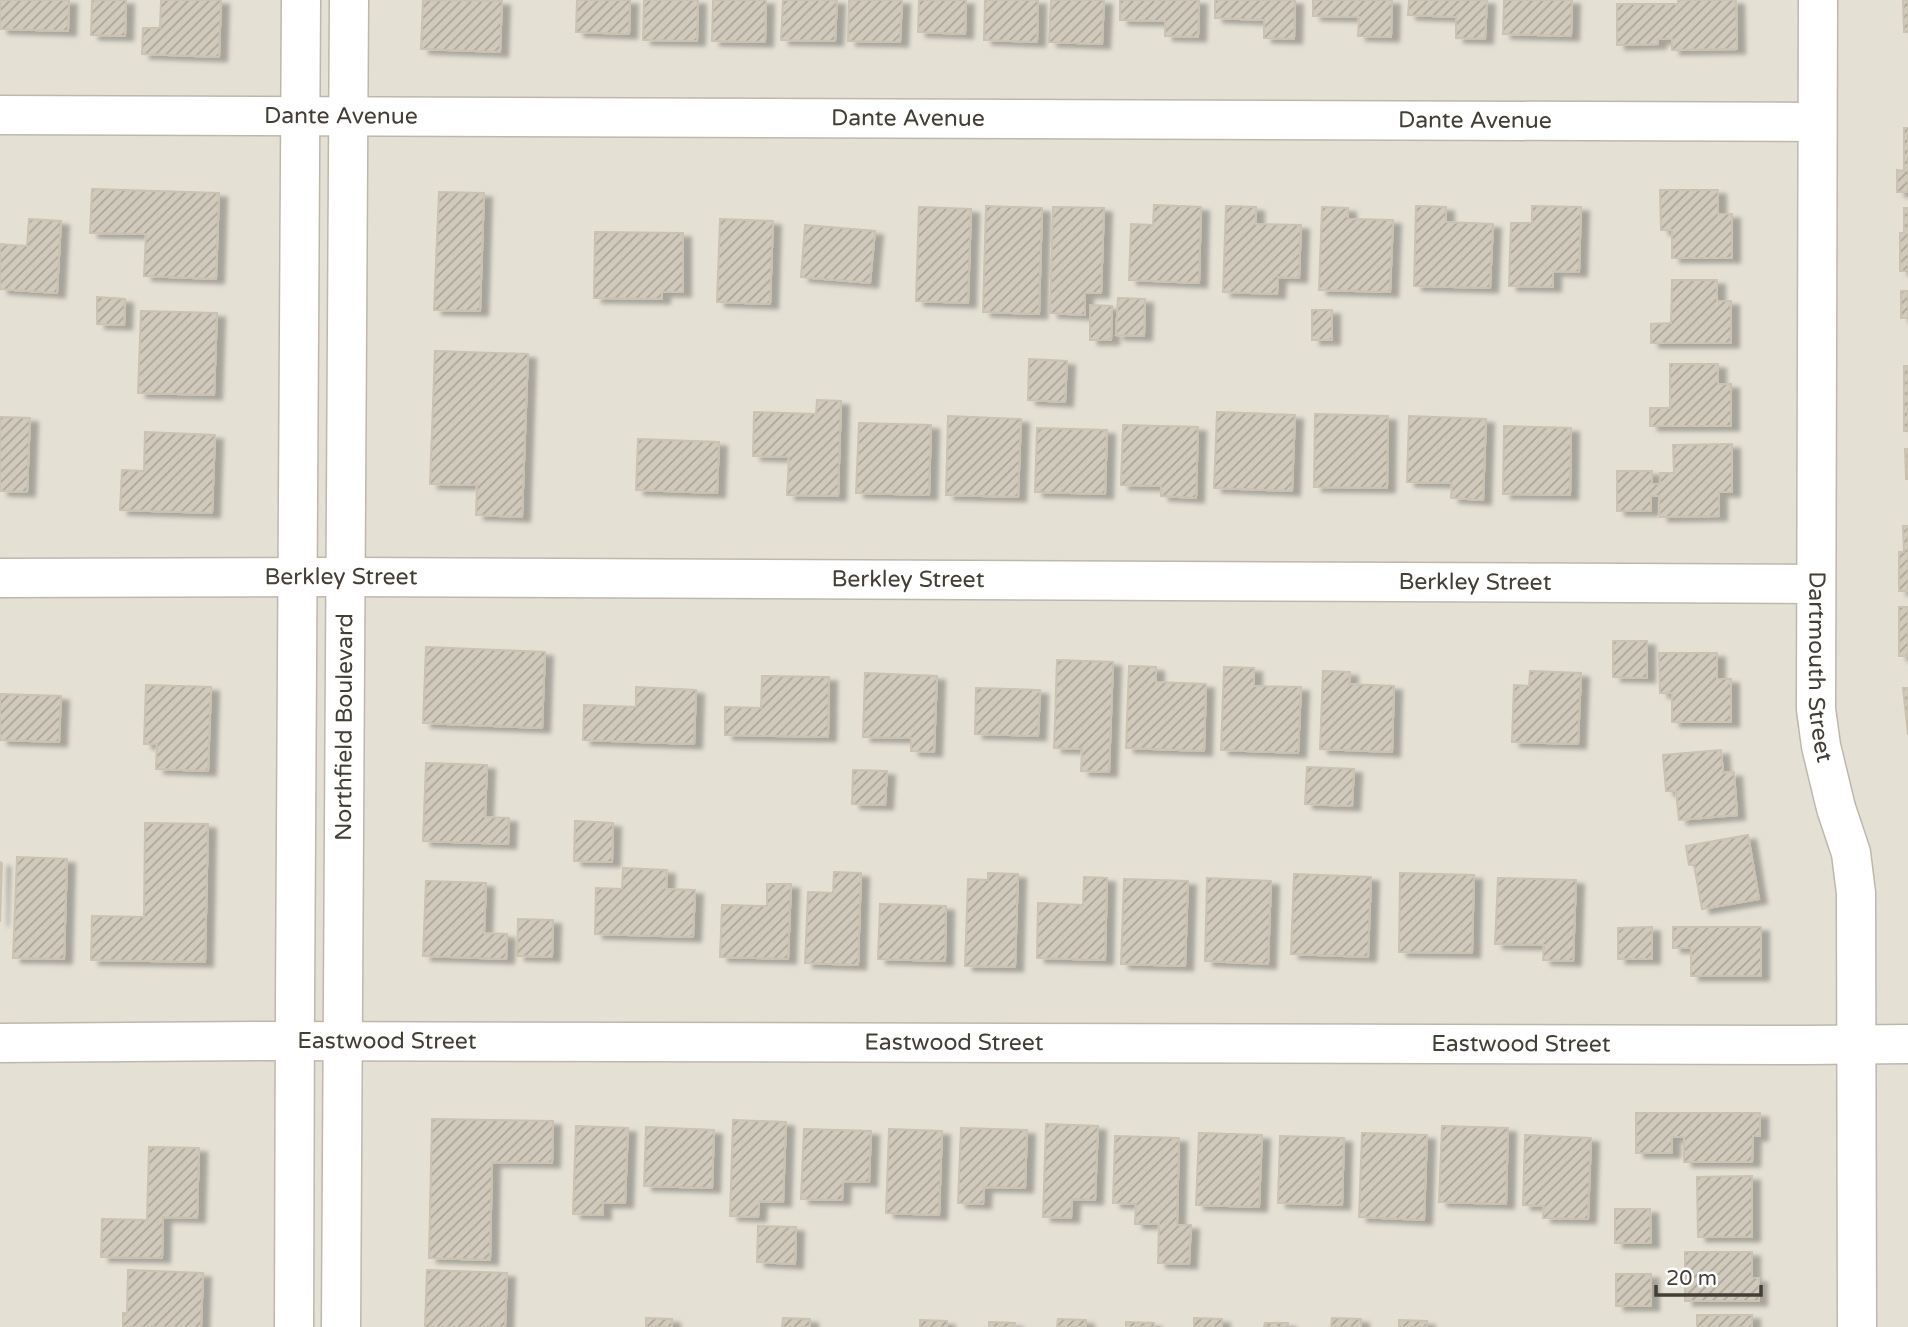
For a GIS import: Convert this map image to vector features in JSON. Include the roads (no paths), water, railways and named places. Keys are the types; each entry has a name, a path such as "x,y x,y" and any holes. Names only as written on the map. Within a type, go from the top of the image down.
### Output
{"street":[{"name":"Northfield Boulevard","path":"294,1327 301,0"},
{"name":"Northfield Boulevard","path":"341,1327 349,0"},
{"name":"Dartmouth Street","path":"1818,0 1816,709 1821,746 1850,853 1856,893 1857,1327"},
{"name":"Dante Avenue","path":"0,115 1817,122"},
{"name":"Berkley Street","path":"0,578 346,577 1816,584"},
{"name":"Eastwood Street","path":"0,1043 342,1041 1908,1044"}]}
